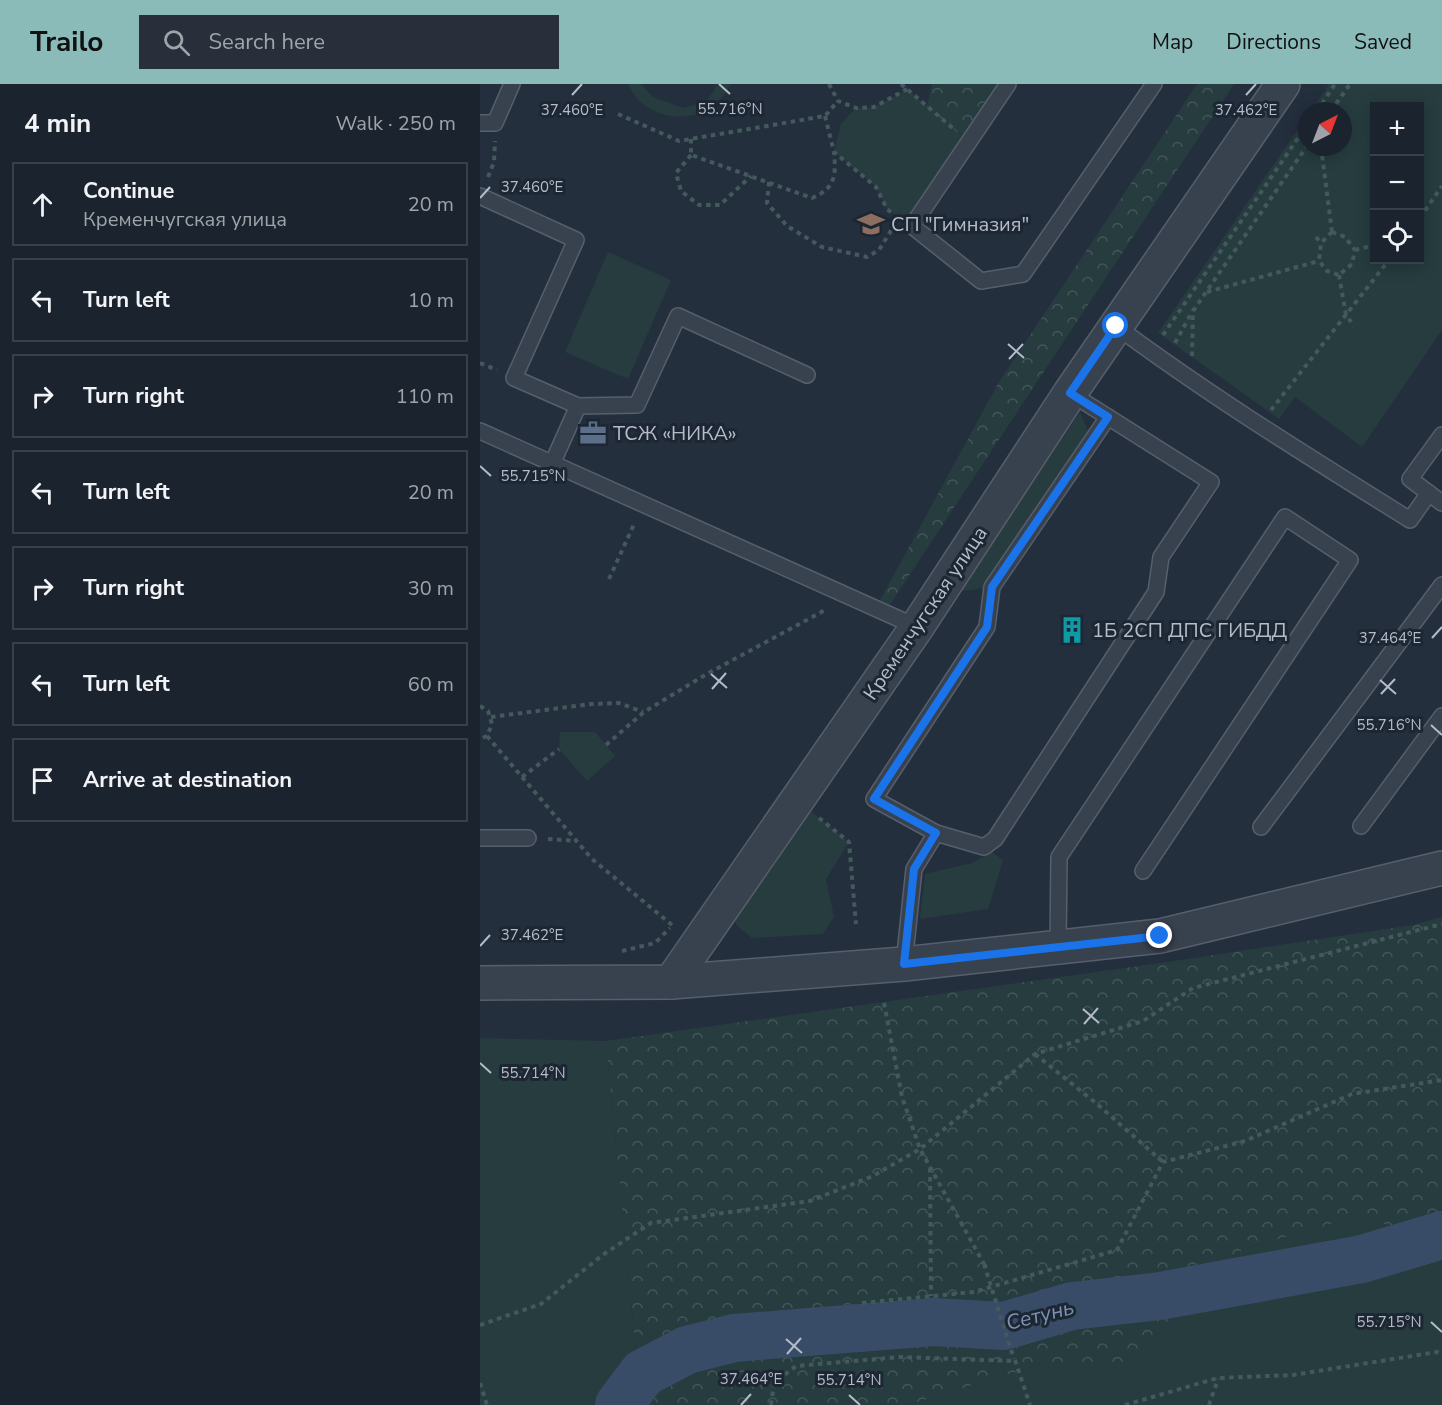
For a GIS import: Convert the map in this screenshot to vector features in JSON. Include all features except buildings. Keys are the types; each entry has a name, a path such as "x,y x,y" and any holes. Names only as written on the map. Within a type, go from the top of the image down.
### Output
{"street":[{"name":"Кременчугская улица","path":"671,982 917,627 1070,393 1283,84"},
{"path":"480,983 671,982 904,964 1160,936 1442,868"}],"lane":[{"path":"480,123 495,123 512,84"},
{"path":"1008,84 969,142 905,222 981,281 1023,274 1154,84"},
{"path":"480,196 576,240 514,378 578,406 637,405 678,316 807,375"},
{"path":"1116,326 1274,435 1410,520 1429,493"},
{"path":"1070,393 1211,482 1161,557 1156,592 995,839 984,847 936,833 874,799 987,627 992,587 1108,417"},
{"path":"552,464 578,406"},
{"path":"480,431 917,627"},
{"path":"1442,435 1410,479 1442,503"},
{"path":"1058,947 1059,857 1285,517 1350,560 1143,871"},
{"path":"1261,828 1442,585"},
{"path":"1361,826 1442,716"},
{"path":"904,964 914,869 936,833"},
{"path":"480,838 528,838"}],"path":[{"path":"829,84 838,101 856,108 874,107 907,89"},
{"path":"901,84 969,142"},
{"path":"1323,102 1335,84"},
{"path":"1337,102 1350,84"},
{"path":"618,114 679,141 825,117 838,101"},
{"path":"691,155 812,198 825,193 836,174 834,152 825,117"},
{"path":"1151,352 1298,138"},
{"path":"691,140 691,155 676,173 681,190 699,205 720,206 751,177"},
{"path":"769,182 767,203 787,226 822,247 867,257 879,250 905,222 887,210 876,187 834,152"},
{"path":"1174,346 1193,311 1300,156"},
{"path":"1322,156 1332,232"},
{"path":"1424,211 1442,186"},
{"path":"1332,232 1321,243 1319,261 1327,271 1339,275"},
{"path":"1332,232 1345,237 1355,250 1352,264 1339,275"},
{"path":"1316,237 1321,243"},
{"path":"1355,250 1370,246"},
{"path":"1205,293 1319,261"},
{"path":"1264,417 1386,264"},
{"path":"1339,275 1347,315 1354,326"},
{"path":"1192,357 1193,311"},
{"path":"609,579 642,505"},
{"path":"606,745 644,712 705,675 833,605 841,593"},
{"path":"491,717 591,704 619,704 644,712"},
{"path":"480,706 488,711 491,717 491,730 487,736 480,739"},
{"path":"487,736 592,859 672,925"},
{"path":"522,777 559,749"},
{"path":"798,801 849,842 856,924"},
{"path":"528,838 577,841"},
{"path":"612,951 655,943 679,916"},
{"path":"480,1325 541,1304 604,1254 651,1223 810,1201 873,1176 921,1149 1035,1054 1143,1021 1192,988 1442,924"},
{"path":"884,1003 902,1097 921,1149 984,1264 1030,1405"},
{"path":"1035,1054 1163,1162"},
{"path":"861,1303 974,1292 1117,1250 1163,1162 1245,1141 1352,1094 1442,1080"},
{"path":"930,1166 931,1296"},
{"path":"1125,1405 1218,1378 1293,1375 1442,1353"},
{"path":"771,1405 774,1383 796,1366 900,1357 1015,1361"},
{"path":"1209,1405 1218,1378"},
{"path":"480,1383 487,1405"}],"green space":[{"path":"628,84 641,84 653,97 683,108 707,101 718,84 731,84 722,98 709,109 697,114 674,116 652,110 634,95"},
{"path":"932,84 1008,84 969,142 927,107"},
{"path":"1197,84 1234,84 885,612 878,604 999,382"},
{"path":"1329,84 1442,84 1442,330 1362,447 1295,397 1279,419 1158,333 1298,129 1298,156 1352,156 1352,102 1317,102"},
{"path":"907,89 969,142 912,226 887,209 876,187 834,152 841,124 856,108 874,107"},
{"path":"608,252 671,280 628,379 565,352"},
{"path":"1080,412 1092,440 992,587 956,592"},
{"path":"560,732 595,732 615,756 587,781 559,749"},
{"path":"798,801 849,842 826,879 834,917 823,934 752,938 737,926 727,903"},
{"path":"992,852 1003,860 988,909 920,919 925,874 972,863"},
{"path":"1442,917 1442,1240 1358,1217 1243,1249 1129,1362 1048,1362 908,1405 641,1405 606,1041 1168,962 1413,925"},
{"path":"480,1038 606,1041 641,1405 480,1405"},
{"path":"1358,1217 1442,1240 1442,1405 908,1405 1048,1362 1129,1362 1243,1249"}],"waterway":[{"name":"Сетунь","path":"619,1405 643,1373 687,1350 734,1338 934,1322 1004,1326 1072,1306 1160,1296 1362,1259 1442,1235"}],"place":[{"name":"СП \"Гимназия\"","path":"871,224"},
{"name":"ТСЖ «НИКА»","path":"593,433"},
{"name":"1Б 2СП ДПС ГИБДД","path":"1072,630"}],"route":[{"path":"1116,326 1070,393 1108,417 992,587 987,627 874,799 936,833 914,869 904,964 1160,936"}]}
